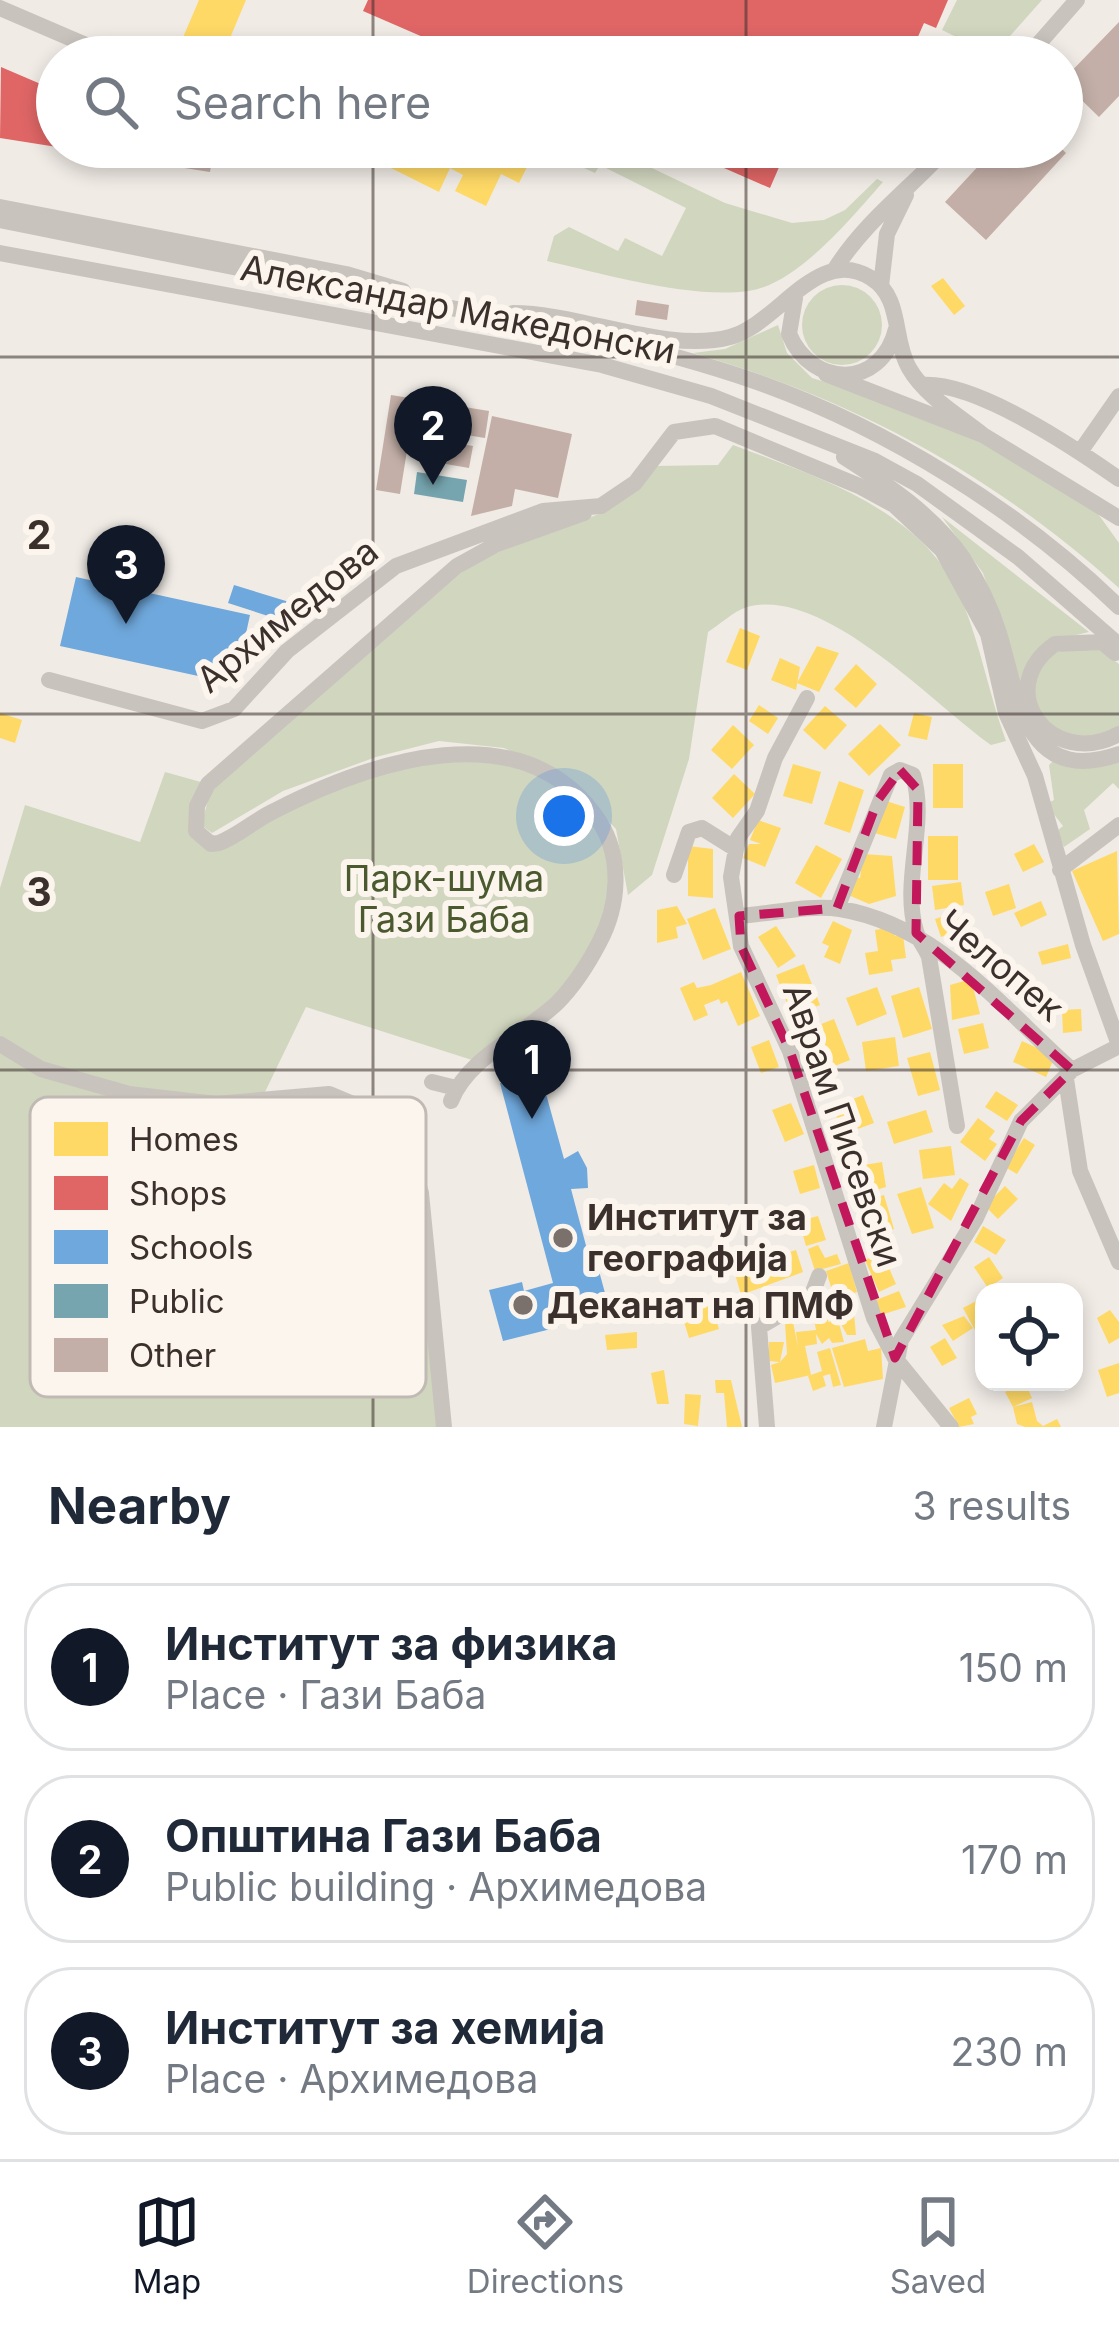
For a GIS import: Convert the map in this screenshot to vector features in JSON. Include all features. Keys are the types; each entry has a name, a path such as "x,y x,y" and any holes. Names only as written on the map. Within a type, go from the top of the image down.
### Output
{"street":[{"path":"1045,36 1077,0"},
{"path":"0,8 65,36"},
{"path":"881,286 886,234 907,192 929,168"},
{"path":"492,316 530,313 716,341 752,329 805,284 835,269 881,208 907,192"},
{"path":"0,207 346,274 424,303"},
{"name":"Александар Македонски","path":"0,220 492,316 739,377 851,423 1006,516 1119,607"},
{"name":"Александар Македонски","path":"0,254 602,365 712,396 875,461 962,513 1119,645"},
{"path":"835,269 852,270 881,286 896,313 907,364 922,385 983,434 1096,502 1119,522"},
{"path":"795,297 789,334 809,365 983,434"},
{"path":"826,374 853,376 877,364 896,329"},
{"path":"922,385 946,385 1080,452 1119,479"},
{"path":"1080,452 1119,396"},
{"path":"432,1082 454,1094 556,1004 585,968 610,921 616,885 610,847 583,802 539,773 474,753 416,756 278,808 219,844 211,844 196,831 197,806 208,784 423,591 495,545 601,506 634,483 674,432 716,426 894,505 942,550 980,618 1006,713 1035,776 1060,870 1119,1045 1069,1074 1021,1121 976,1218 895,1358 884,1427"},
{"path":"813,438 904,497 956,550 992,614 1017,706 1030,733 1068,757 1119,754"},
{"name":"Архимедова","path":"49,680 202,721 218,719 287,651 396,566 542,511 601,506"},
{"path":"1119,657 1102,642 1055,644 1033,669 1028,694 1036,720 1054,738 1088,744 1119,734"},
{"name":"Аврам Писевски","path":"807,698 734,848 731,878 741,946 790,1051 831,1167 874,1318 895,1358 951,1427"},
{"path":"837,908 891,775 900,770 913,775 917,790 912,867 916,933 929,957 957,1126"},
{"path":"1060,870 1119,825"},
{"path":"674,875 688,832 702,828 734,848"},
{"name":"Челопек","path":"739,916 837,908 916,933 1007,1006 1069,1074 1080,1171 1119,1262"},
{"path":"0,1045 40,1069 146,1097"},
{"path":"294,1097 335,1097"},
{"path":"426,1236 444,1427"},
{"path":"767,1427 759,1328 811,1297 819,1276"}],"highlighted area":[{"path":"900,770 918,790 916,933 1072,1070 1021,1121 895,1358 790,1051 741,946 739,916 837,908 878,800"}],"green space":[{"path":"957,0 1042,0 1010,36 954,36 942,30"},
{"path":"606,168 652,168 725,203 792,223 824,220 845,210 877,179 883,182 804,263 767,286 748,291 700,292 547,261 554,236 569,227 618,251 625,238 662,256 686,208"},
{"path":"842,285 870,297 882,325 870,353 842,365 814,353 802,325 814,297"},
{"path":"778,325 787,353 812,378 881,399 999,449 1096,511 1119,543 1119,588 1022,510 920,446 810,394 693,353 725,349"},
{"path":"733,445 833,484 895,520 922,543 945,569 962,601 1006,741 991,745 843,631 777,605 747,607 708,632 689,759 652,875 628,895 616,829 563,775 504,748 439,741 376,757 283,791 212,833 201,825 211,790 475,561 599,514 655,466 718,465"},
{"path":"942,517 1089,632 1037,653 1020,684 983,573"},
{"path":"1095,646 1119,664 1119,727 1100,736 1063,733 1039,709 1038,673 1050,653"},
{"name":"Парк-шума Гази Баба","path":"462,755 554,783 587,809 601,832 608,857 609,884 595,938 581,963 544,1005 472,1060 306,1007 264,1094 298,1097 30,1097 30,1397 426,1397 426,1286 444,1427 0,1427 0,888 25,805 140,842 165,772 208,784 195,821 211,844 318,790"},
{"path":"1055,759 1119,761 1119,789 1113,783 1084,810 1090,829 1064,847 1057,831 1063,826 1046,804 1054,800 1049,765"}],"building: Homes":[{"path":"199,0 246,0 231,36 184,36"},
{"path":"391,168 450,168 439,192"},
{"path":"450,168 526,168 519,183 501,174 486,206 455,191 463,175"},
{"path":"943,278 965,306 954,315 931,286"},
{"path":"740,628 760,636 747,670 726,662"},
{"path":"817,646 839,653 819,692 797,683"},
{"path":"780,658 800,667 796,690 771,680"},
{"path":"856,664 877,684 856,708 834,689"},
{"path":"759,705 778,718 768,734 749,721"},
{"path":"825,706 847,725 825,750 803,730"},
{"path":"0,713 22,720 15,743 0,738"},
{"path":"914,713 932,717 927,740 908,736"},
{"path":"880,724 901,745 869,776 848,754"},
{"path":"733,725 754,745 732,769 711,750"},
{"path":"793,764 821,772 812,804 783,796"},
{"path":"933,764 963,764 963,808 933,808"},
{"path":"734,774 755,794 733,818 712,798"},
{"path":"839,781 864,790 850,833 824,824"},
{"path":"883,800 905,807 896,839 874,833"},
{"path":"758,820 781,828 765,867 743,858 749,844 761,844 750,840"},
{"path":"928,836 958,836 958,880 928,880"},
{"path":"1034,844 1044,862 1023,872 1014,854"},
{"path":"816,845 842,859 821,898 795,883"},
{"path":"688,846 713,849 713,898 688,896"},
{"path":"1117,851 1119,934 1103,941 1072,871"},
{"path":"863,854 892,856 896,896 869,904 846,894 850,877 860,878"},
{"path":"961,882 964,905 935,910 932,886"},
{"path":"1009,884 1016,908 993,916 985,892"},
{"path":"1041,901 1047,915 1021,927 1014,913"},
{"path":"677,906 687,924 676,927 678,938 657,943 657,910"},
{"path":"715,908 731,949 703,960 687,919"},
{"path":"947,915 949,920 959,916 963,929 941,937 935,919"},
{"path":"833,921 852,930 840,964 824,957 829,946 822,943"},
{"path":"776,926 796,956 778,968 758,937"},
{"path":"893,927 895,936 903,935 906,958 891,960 893,971 869,975 865,953 878,951 875,930"},
{"path":"1068,944 1071,958 1042,965 1038,952"},
{"path":"804,964 820,1005 792,1016 776,975"},
{"path":"741,972 760,1016 738,1026 727,1001 721,1004 719,999 704,1005 708,1015 694,1021 680,988 694,982 697,988 711,985"},
{"path":"971,979 980,1014 952,1020 950,985"},
{"path":"877,987 887,1014 857,1026 846,998"},
{"path":"919,987 932,1029 903,1038 891,996"},
{"path":"1081,1009 1082,1031 1063,1033 1062,1010"},
{"path":"834,1019 850,1060 822,1071 806,1030"},
{"path":"983,1023 989,1048 964,1054 958,1029"},
{"path":"895,1037 899,1066 866,1071 862,1042"},
{"path":"769,1040 779,1067 761,1073 751,1047"},
{"path":"1022,1041 1055,1056 1046,1077 1013,1062"},
{"path":"930,1052 940,1090 918,1096 907,1058"},
{"path":"996,1091 1018,1105 1007,1121 985,1107"},
{"path":"863,1095 874,1123 844,1134 833,1107"},
{"path":"791,1103 804,1134 785,1142 772,1110"},
{"path":"926,1110 933,1132 894,1144 887,1122"},
{"path":"978,1118 995,1131 989,1139 997,1144 985,1161 960,1142"},
{"path":"1024,1138 1035,1145 1017,1174 1005,1167"},
{"path":"951,1146 955,1175 923,1179 919,1150"},
{"path":"882,1162 886,1187 857,1196 852,1167"},
{"path":"814,1165 820,1188 800,1194 793,1171"},
{"path":"960,1178 969,1184 951,1221 928,1204 944,1183 952,1189"},
{"path":"1005,1186 1018,1199 998,1219 985,1206"},
{"path":"921,1187 934,1228 912,1234 897,1194"},
{"path":"884,1195 894,1229 874,1235 864,1200"},
{"path":"818,1216 826,1240 806,1246 799,1221"},
{"path":"983,1226 1006,1240 996,1255 974,1242"},
{"path":"818,1245 825,1258 837,1254 841,1264 815,1271 808,1249"},
{"path":"796,1250 803,1272 741,1295 734,1270"},
{"path":"882,1252 896,1284 879,1292 865,1260"},
{"path":"989,1257 1003,1278 985,1283 974,1267"},
{"path":"849,1263 857,1292 835,1300 826,1271"},
{"path":"899,1291 906,1307 881,1315 876,1300"},
{"path":"975,1302 975,1330 963,1308"},
{"path":"711,1303 719,1329 689,1338 681,1312"},
{"path":"853,1303 856,1335 847,1335 834,1311"},
{"path":"1110,1310 1119,1322 1119,1338 1109,1344 1097,1318"},
{"path":"964,1316 973,1328 953,1341 942,1325"},
{"path":"814,1320 838,1320 844,1342 832,1343 829,1338 822,1344 816,1334 817,1344 805,1346 811,1375 775,1383 771,1365 787,1354 785,1323 793,1322 798,1347 796,1332 816,1330"},
{"path":"637,1332 637,1348 607,1350 605,1335"},
{"path":"945,1338 957,1358 942,1366 930,1347"},
{"path":"865,1339 868,1351 881,1348 883,1379 844,1387 832,1348"},
{"path":"769,1342 784,1342 780,1362 769,1361"},
{"path":"830,1348 841,1385 833,1387 830,1374 823,1376 826,1386 813,1391 808,1376 822,1371 817,1352"},
{"path":"1119,1363 1119,1393 1107,1397 1098,1370"},
{"path":"664,1370 669,1404 657,1404 651,1373"},
{"path":"715,1380 731,1380 742,1427 727,1427 724,1393 716,1393"},
{"path":"1029,1391 1032,1398 1013,1407 1005,1392"},
{"path":"685,1394 701,1395 698,1426 684,1424"},
{"path":"969,1398 977,1414 971,1417 974,1424 959,1427 949,1408"},
{"path":"1032,1402 1037,1421 1043,1426 1057,1419 1061,1427 1025,1427 1017,1424 1013,1407"}],"building: Shops":[{"path":"368,0 948,0 936,28 924,23 918,36 421,36 363,11"},
{"path":"1,67 36,82 36,144 0,138"},
{"path":"724,168 779,168 770,188"}],"building: Schools":[{"path":"76,577 250,615 235,684 60,646"},
{"path":"234,585 299,605 293,624 228,603"},
{"path":"540,1072 564,1159 578,1151 587,1168 588,1188 571,1189 593,1272 599,1271 608,1304 557,1318 559,1327 503,1341 489,1290 522,1282 524,1291 553,1283 500,1083"}],"building: Public":[{"path":"417,472 467,480 463,502 414,494"}],"building: Other":[{"path":"1119,22 1119,96 1099,117 1083,101 1083,59"},
{"path":"977,168 1052,168 986,240 945,202"},
{"path":"637,300 669,305 667,320 635,315"},
{"path":"391,395 489,411 485,438 411,426 400,494 376,490"},
{"path":"492,416 572,434 558,498 515,489 512,506 471,516"},
{"path":"427,438 473,446 469,468 423,460"}],"place":[{"name":"Општина Гази Баба","path":"433,485"},
{"name":"Институт за хемија","path":"126,624"},
{"name":"Институт за физика","path":"532,1119"},
{"name":"Институт за географија","path":"563,1238"},
{"name":"Деканат на ПМФ","path":"523,1305"}]}
